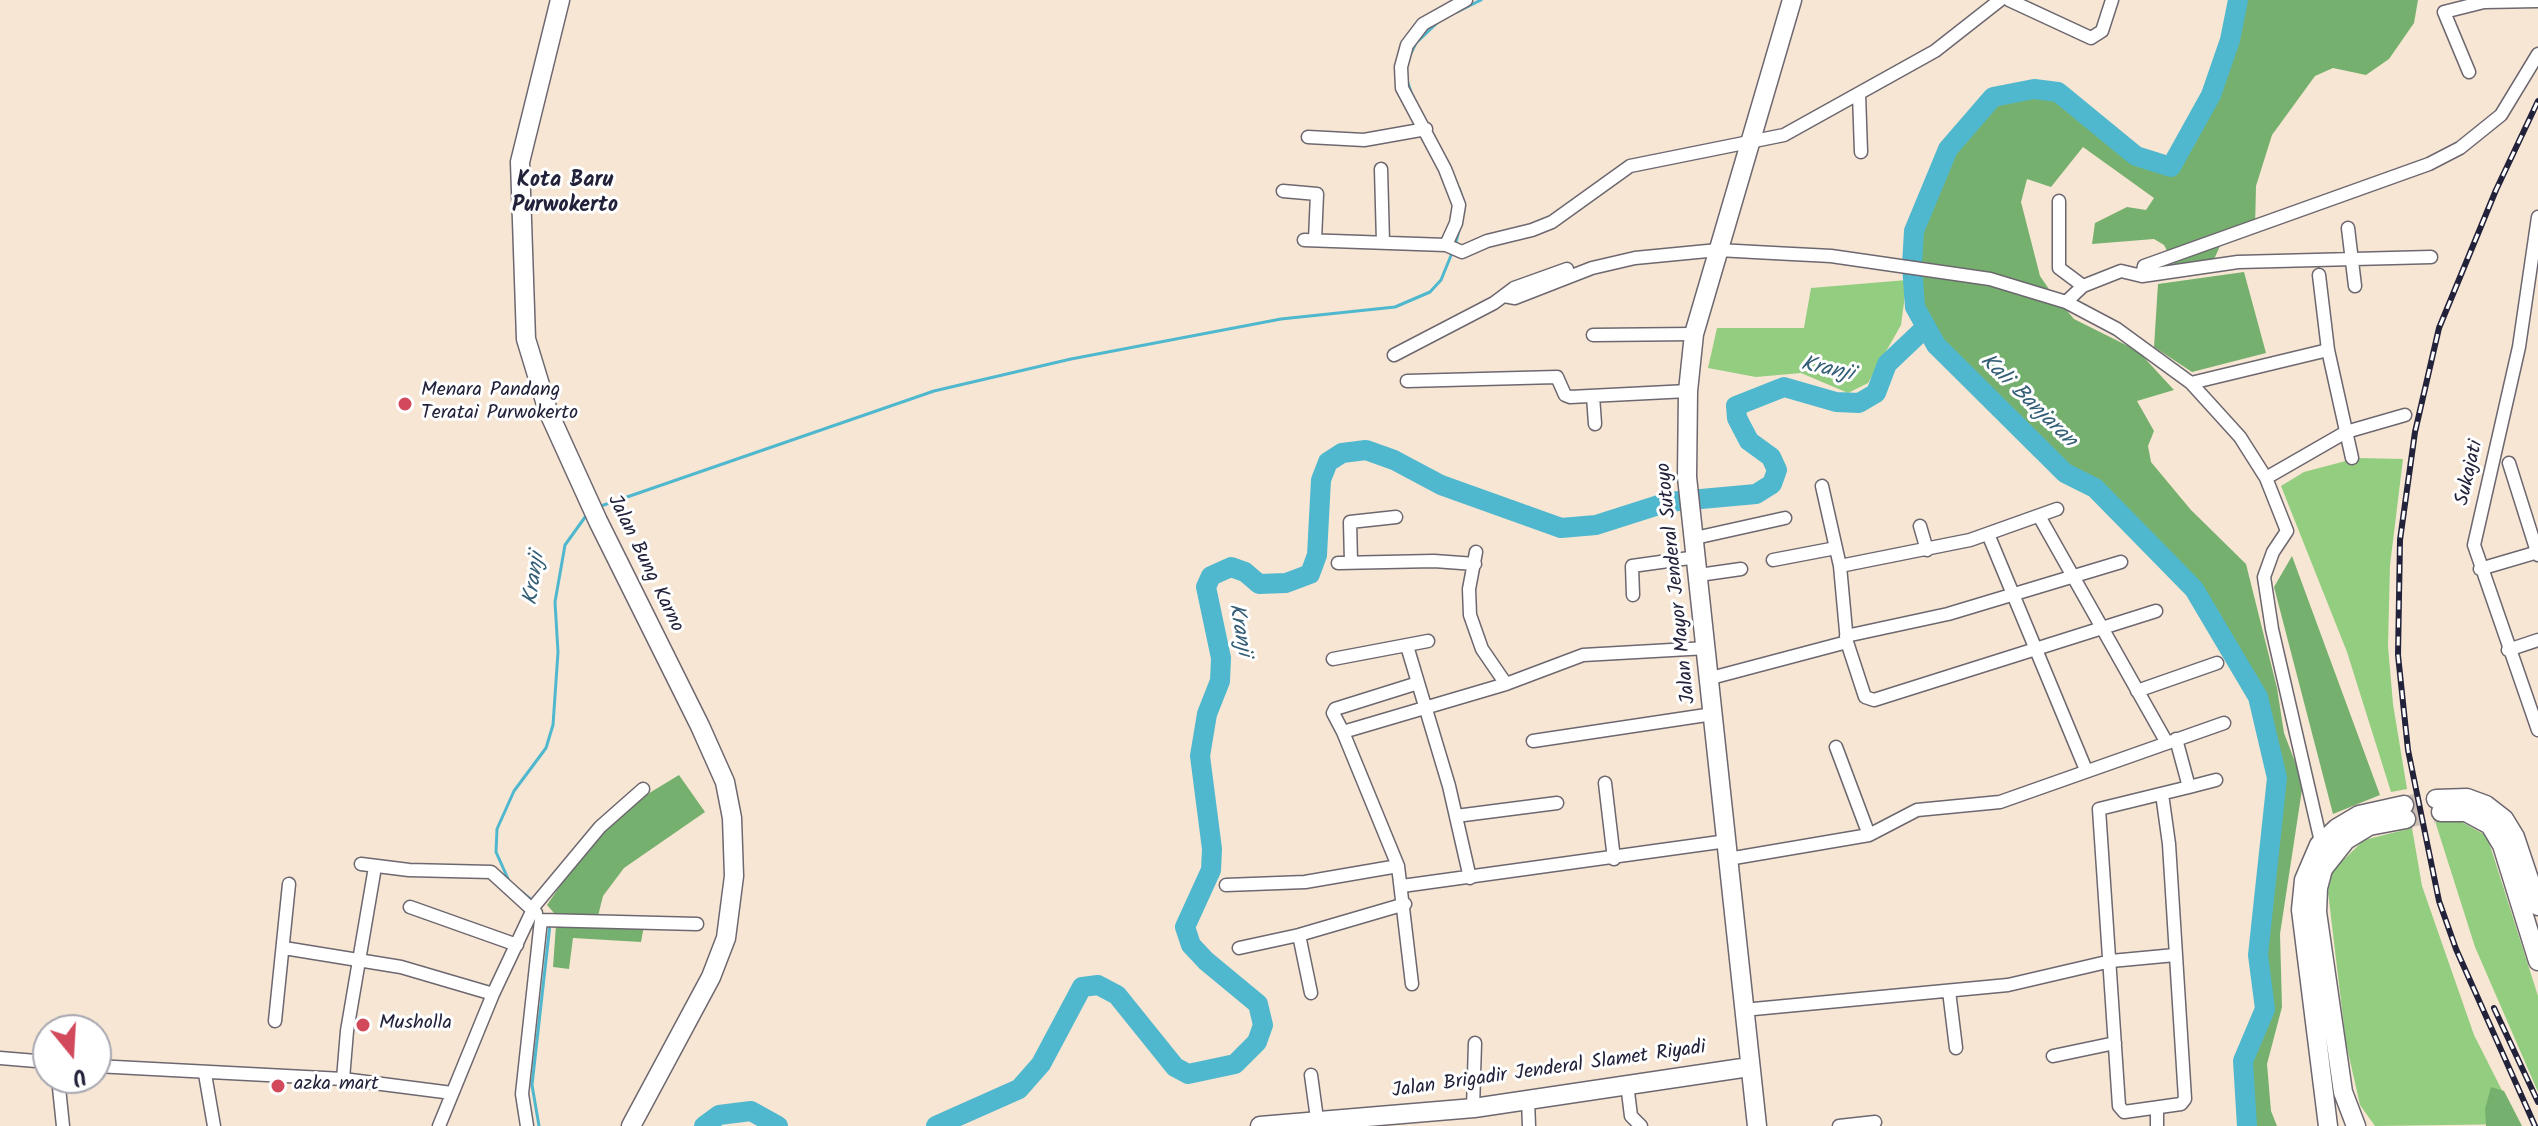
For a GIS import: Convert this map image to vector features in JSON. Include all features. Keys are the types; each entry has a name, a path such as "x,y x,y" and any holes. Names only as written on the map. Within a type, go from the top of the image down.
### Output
{"main road":[{"name":"Jalan Bung Karno","path":"560,0 520,162 526,339 548,411 598,521 700,726 725,782 732,818 734,876 726,938 705,989 631,1126"},
{"name":"Jalan Mayor Jenderal Sutoyo","path":"1757,1126 1687,477 1688,391 1694,334 1792,0"},
{"path":"2538,906 2515,837 2504,819 2486,805 2467,798 2438,805 2466,812 2490,825 2502,845 2538,961"},
{"path":"2328,1126 2301,910 2304,880 2310,859 2321,842 2359,815 2405,812 2369,826 2346,840 2323,869 2318,888 2317,912 2343,1092 2356,1126"},
{"name":"Jalan Brigadir Jenderal Slamet Riyadi","path":"1260,1126 1473,1108 1749,1067"}],"street":[{"path":"1451,247 1459,205 1426,129 1402,88 1403,56 1413,34 1423,24 1466,0"},
{"path":"1283,191 1317,194 1309,240 1383,242 1451,247 1465,251 1487,241 1552,222 1630,166 1747,145 1784,135 1935,51 2000,0"},
{"path":"2009,0 2091,38 2102,31 2112,0"},
{"path":"2469,72 2444,12 2484,2 2538,1"},
{"path":"2142,276 2144,266 2429,164 2460,148 2501,115 2538,54"},
{"path":"1859,94 1861,152"},
{"path":"1308,137 1364,140 1426,129"},
{"path":"1381,169 1383,242"},
{"path":"2059,201 2059,268 2083,286"},
{"name":"Sukajati","path":"2538,217 2519,347 2474,545 2538,730"},
{"path":"2348,228 2355,286"},
{"path":"1394,355 1514,288 1589,261 1649,250 1719,247 1831,256 2033,289 2066,302 2117,329 2191,383 2240,437 2266,478 2287,531 2273,552 2264,577 2272,629 2321,842"},
{"path":"2066,302 2083,286 2111,273 2129,271 2142,276 2238,262 2431,257"},
{"path":"2319,275 2328,350 2352,458"},
{"path":"1593,335 1694,334"},
{"path":"2191,383 2328,350"},
{"path":"1407,381 1557,377 1567,397 1688,391"},
{"path":"1593,396 1595,424"},
{"path":"2266,478 2346,432 2405,415"},
{"path":"2480,569 2538,553 2509,463"},
{"path":"1822,486 1840,566 1848,619 1846,639 1862,688 1870,700 2156,611"},
{"path":"1840,566 1927,550 1988,534 2057,509"},
{"path":"2039,516 2137,691 2171,741 2189,787"},
{"path":"1396,517 1350,522 1344,562 1475,558 1469,589 1470,615 1482,649 1506,684"},
{"path":"1695,536 1785,518"},
{"path":"1920,526 1927,550"},
{"path":"1988,534 2086,770"},
{"path":"1773,560 1836,548"},
{"path":"1711,678 1846,639 2016,596 2073,575 2121,562"},
{"path":"1633,595 1632,566 1741,569"},
{"path":"2508,650 2538,640"},
{"path":"1333,659 1428,641"},
{"path":"1407,646 1456,816 1470,878"},
{"path":"1343,732 1506,684 1583,655 1707,648"},
{"path":"2137,691 2217,663"},
{"path":"1412,984 1405,904 1398,866 1333,713 1335,709 1418,683"},
{"path":"1533,741 1713,714"},
{"path":"1402,886 1614,859 1869,835 1917,810 2000,802 2224,723"},
{"path":"1836,747 1869,835"},
{"path":"2162,794 2185,1099 2181,1104 2121,1111 2099,809 2216,780"},
{"path":"1605,783 1614,859"},
{"path":"439,1126 493,994 534,906 600,827 643,789"},
{"path":"1456,816 1557,803"},
{"path":"361,864 484,870 534,906 546,920 697,924"},
{"path":"1226,885 1305,882 1398,866"},
{"path":"343,1079 375,867"},
{"path":"275,1021 289,884"},
{"path":"1239,948 1299,935 1405,904"},
{"path":"410,907 517,945"},
{"path":"527,1126 522,1094 546,920"},
{"path":"1299,935 1311,993"},
{"path":"284,948 359,959 493,994"},
{"path":"1743,1010 2021,983 2038,976 2111,961 2175,955"},
{"path":"1949,991 1956,1048"},
{"path":"1473,1108 1475,1043"},
{"path":"2053,1056 2115,1043"},
{"path":"0,1058 32,1061"},
{"path":"112,1067 343,1079 452,1093"},
{"path":"205,1074 214,1126"},
{"path":"1311,1075 1318,1123"},
{"path":"1627,1084 1631,1116 1641,1126"},
{"path":"60,1094 63,1126"},
{"path":"1528,1100 1529,1126"},
{"path":"2157,1108 2157,1126"},
{"path":"1839,1126 1875,1122"}],"green space":[{"path":"2238,0 2418,0 2414,23 2389,59 2366,75 2333,68 2315,76 2272,135 2256,186 2255,228 2225,235 2211,266 2176,268 2164,245 2154,239 2092,244 2095,223 2127,207 2146,210 2154,198 2083,147 2051,187 2027,179 2021,202 2040,276 2051,292 2074,319 2138,351 2174,390 2137,401 2154,431 2148,446 2151,462 2191,510 2246,564 2277,688 2284,733 2303,783 2280,934 2282,1007 2267,1064 2271,1111 2277,1126 2247,1126 2244,1089 2243,1061 2265,1009 2258,955 2277,778 2258,697 2194,589 2095,488 2065,472 1936,345 1915,307 1912,265 1914,231 1948,149 1993,97 2034,89 2058,92 2136,156 2171,166 2211,95 2230,40"},
{"path":"2244,272 2266,353 2192,372 2154,347 2158,284"},
{"path":"1907,280 1901,325 1868,383 1848,393 1801,373 1756,377 1708,368 1717,328 1804,328 1811,288"},
{"path":"2357,458 2403,459 2390,565 2388,646 2393,704 2407,789 2391,792 2347,652 2281,486 2304,472"},
{"path":"2292,556 2380,795 2333,814 2274,587"},
{"path":"679,775 705,812 624,868 603,896 598,916 645,920 641,942 573,938 569,969 553,967 556,925 554,913 547,905 603,833 646,795"},
{"path":"2435,821 2460,821 2487,836 2538,996 2538,1092 2475,947"},
{"path":"2412,828 2422,886 2474,1035 2519,1124 2375,1126 2360,1105 2346,1043 2328,892 2333,870 2364,840"},
{"path":"2491,1087 2504,1091 2522,1126 2486,1126 2485,1109"}],"waterway":[{"name":"Kranji","path":"1457,12 1481,0"},
{"name":"Kali Banjaran","path":"2238,0 2230,40 2211,95 2171,167 2136,156 2058,92 2034,89 1993,97 1948,149 1914,231 1912,265 1915,307 1936,345 2065,473 2095,488 2194,589 2258,697 2277,778 2258,955 2265,1009 2243,1061 2247,1126"},
{"name":"Kranji","path":"1411,53 1416,43 1437,23"},
{"name":"Kranji","path":"1407,80 1412,95"},
{"name":"Kranji","path":"1459,188 1464,203"},
{"name":"Kranji","path":"1455,246 1464,211"},
{"name":"Kranji","path":"598,507 934,391 1071,359 1281,319 1395,307 1430,292 1441,280 1452,253"},
{"name":"Kranji","path":"936,1126 1019,1089 1041,1064 1082,987 1098,985 1117,995 1175,1067 1188,1074 1235,1064 1257,1042 1263,1025 1258,1004 1206,961 1191,945 1185,927 1211,870 1212,849 1200,756 1207,714 1220,681 1221,658 1206,587 1211,576 1231,567 1245,572 1259,584 1286,583 1310,574 1317,555 1321,480 1328,462 1342,453 1366,450 1394,460 1441,485 1561,528 1596,525 1668,502 1756,494 1772,484 1777,470 1771,457 1749,441 1737,418 1736,406 1784,387 1836,402 1859,403 1876,393 1887,364 1926,327"},
{"name":"Kranji","path":"509,881 496,852 497,829 514,791 546,748 553,725 558,652 555,602 565,545 588,513"},
{"name":"Kranji","path":"518,889 534,902"},
{"name":"Kranji","path":"539,1126 532,1085 550,924"},
{"name":"Kranji","path":"704,1126 719,1115 751,1111 778,1126"}],"tunnel":[{"path":"2404,805 2436,799"},
{"path":"2406,819 2441,812"}],"railway":[{"path":"2535,1126 2456,949 2439,901 2408,750 2398,655 2400,540 2415,432 2439,328 2496,190 2538,101"},
{"path":"2494,1008 2538,1102"}],"place":[{"name":"Menara Pandang Teratai Purwokerto","path":"405,404"},
{"name":"Musholla","path":"363,1025"},
{"name":"azka mart","path":"278,1086"}],"district":[{"name":"Kota Baru Purwokerto","path":"565,194"}]}
